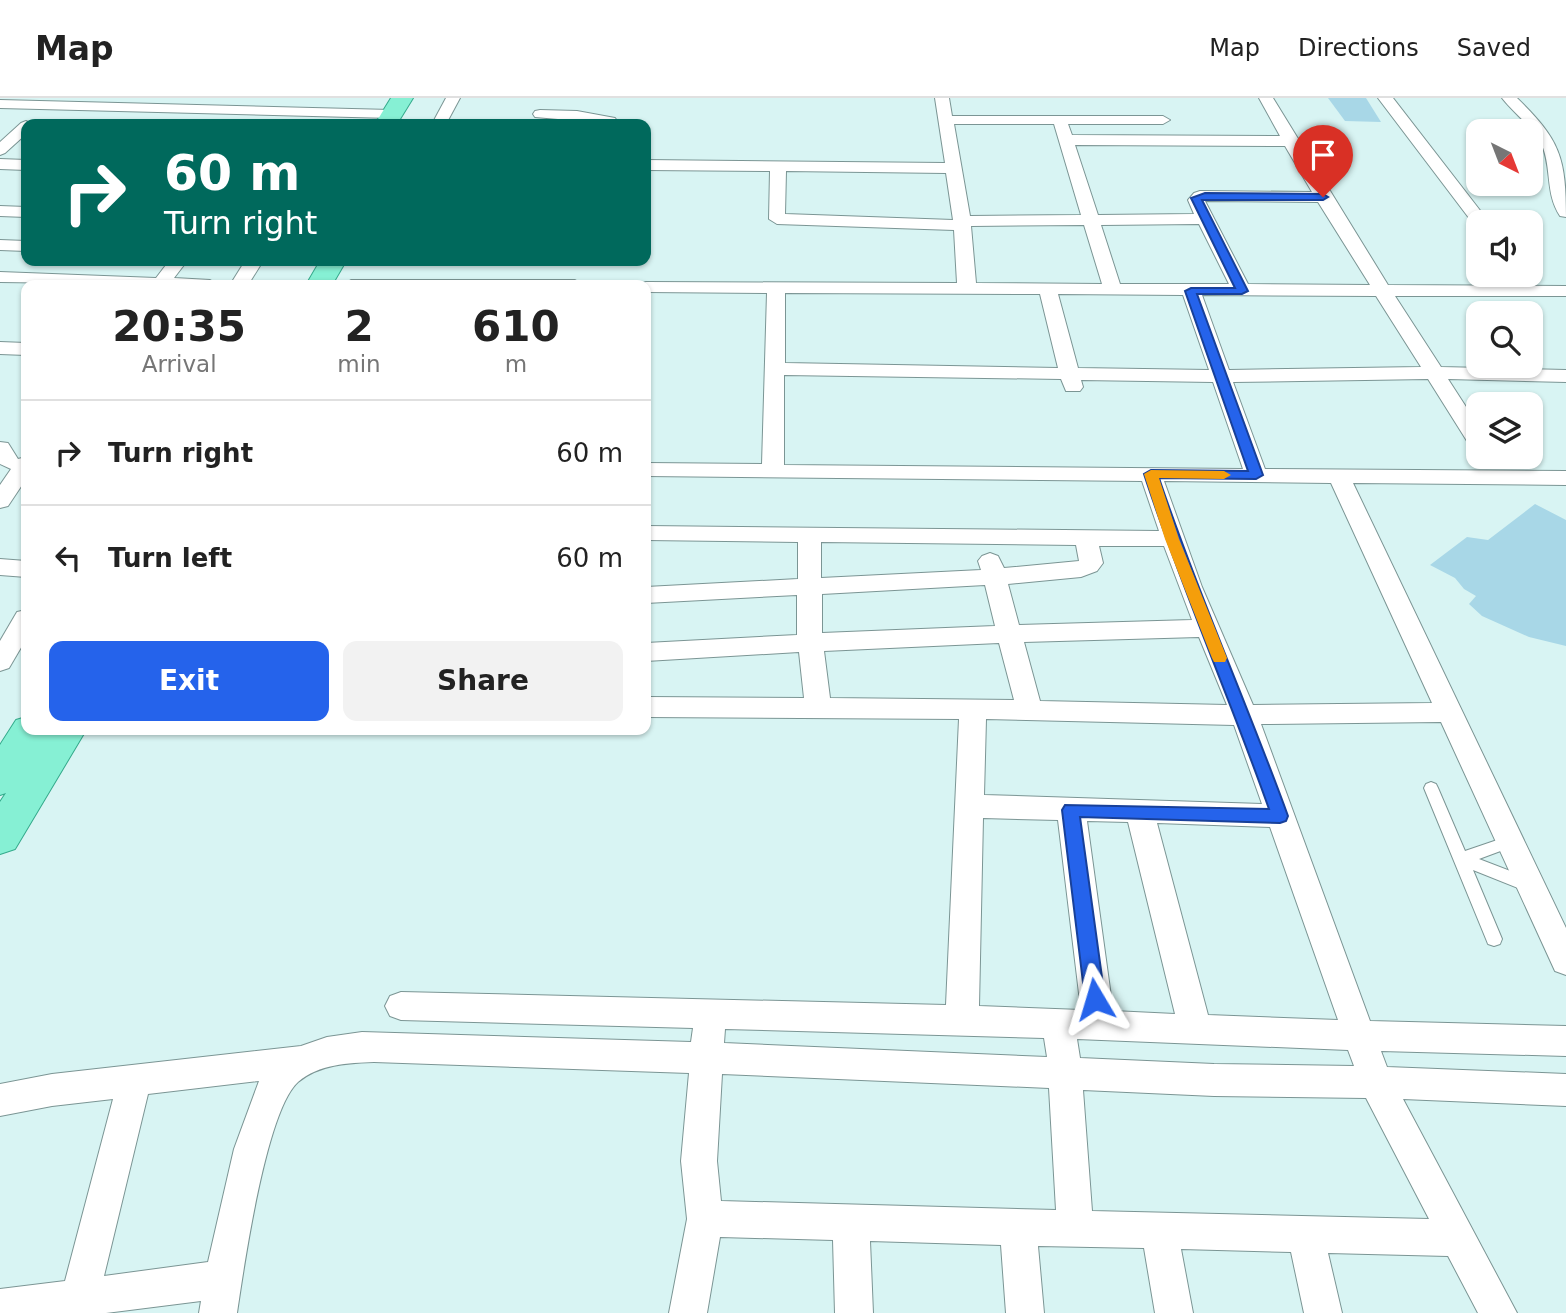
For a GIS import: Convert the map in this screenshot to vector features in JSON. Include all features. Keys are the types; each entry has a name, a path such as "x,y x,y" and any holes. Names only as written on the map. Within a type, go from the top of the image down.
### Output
{"main road":[{"path":"397,115 424,98"},
{"path":"0,837 63,735"},
{"path":"0,779 17,739"}],"street":[{"path":"442,119 453,98"},
{"path":"942,98 961,223 967,290"},
{"path":"1266,98 1323,197 1466,423"},
{"path":"1385,98 1472,210"},
{"path":"1509,98 1545,136 1554,160 1558,199 1566,212"},
{"path":"0,104 249,110 352,119 397,115"},
{"path":"34,119 48,106"},
{"path":"134,119 145,108"},
{"path":"240,119 249,110"},
{"path":"540,114 611,118"},
{"path":"944,120 1059,120 1160,114 1175,142"},
{"path":"1059,120 1068,140 1113,291"},
{"path":"0,150 21,131"},
{"path":"1545,136 1566,137"},
{"path":"1068,140 1289,141"},
{"path":"0,164 21,165"},
{"path":"651,165 953,168"},
{"path":"778,166 778,219 961,223 1205,219"},
{"path":"1242,291 1196,200 1200,196 1323,197"},
{"path":"0,211 21,212"},
{"path":"0,245 21,246"},
{"path":"163,280 174,266"},
{"path":"0,277 69,280"},
{"path":"651,287 1566,291"},
{"path":"1530,287 1533,291"},
{"path":"773,470 776,289"},
{"path":"1048,290 1071,381"},
{"path":"1191,291 1256,475"},
{"path":"0,348 21,349"},
{"path":"774,369 1071,381 1436,373 1566,376"},
{"path":"0,501 13,460"},
{"path":"1493,469 1498,477"},
{"path":"651,470 1566,478"},
{"path":"1151,474 1172,539 1244,715 1376,1083 1498,1313"},
{"path":"1340,478 1566,961"},
{"path":"651,533 1172,539"},
{"path":"809,536 810,643 818,706"},
{"path":"984,538 1029,708"},
{"path":"651,595 995,577 1087,568 1091,563 1086,538"},
{"path":"0,567 21,569"},
{"path":"2,655 21,626"},
{"path":"651,652 1009,634 1208,628"},
{"path":"651,707 1029,708 1244,715 1449,712"},
{"path":"962,1020 973,709"},
{"path":"969,806 1280,816"},
{"path":"1071,810 1099,1026"},
{"path":"1140,813 1195,1028"},
{"path":"401,1006 962,1020 1358,1037 1566,1041"},
{"path":"688,1313 705,1219 699,1161 710,1014"},
{"path":"1059,1024 1065,1073 1075,1229"},
{"path":"0,1308 80,1297 220,1296 257,1125 268,1094 286,1072 303,1061 335,1048 374,1046 1214,1080 1566,1090"},
{"path":"0,1100 52,1090 303,1061"},
{"path":"80,1297 134,1081"},
{"path":"705,1219 1459,1238"},
{"path":"851,1224 854,1313"},
{"path":"1018,1228 1025,1313"},
{"path":"1159,1231 1174,1313"},
{"path":"1306,1235 1323,1313"}],"lane":[{"path":"1431,788 1494,939"},
{"path":"1462,859 1509,842"},
{"path":"1462,859 1530,886"}],"building":[{"path":"1328,98 1366,98 1381,122 1345,121"},
{"path":"1535,504 1566,520 1566,646 1529,637 1482,616 1469,604 1476,596 1464,589 1455,578 1430,565 1467,537 1488,540"}],"slow traffic":[{"path":"1220,658 1172,539 1151,474 1224,475"}],"route":[{"path":"1095,999 1071,810 1280,816 1244,715 1172,539 1151,474 1256,475 1191,291 1242,291 1196,198 1323,197"}]}
